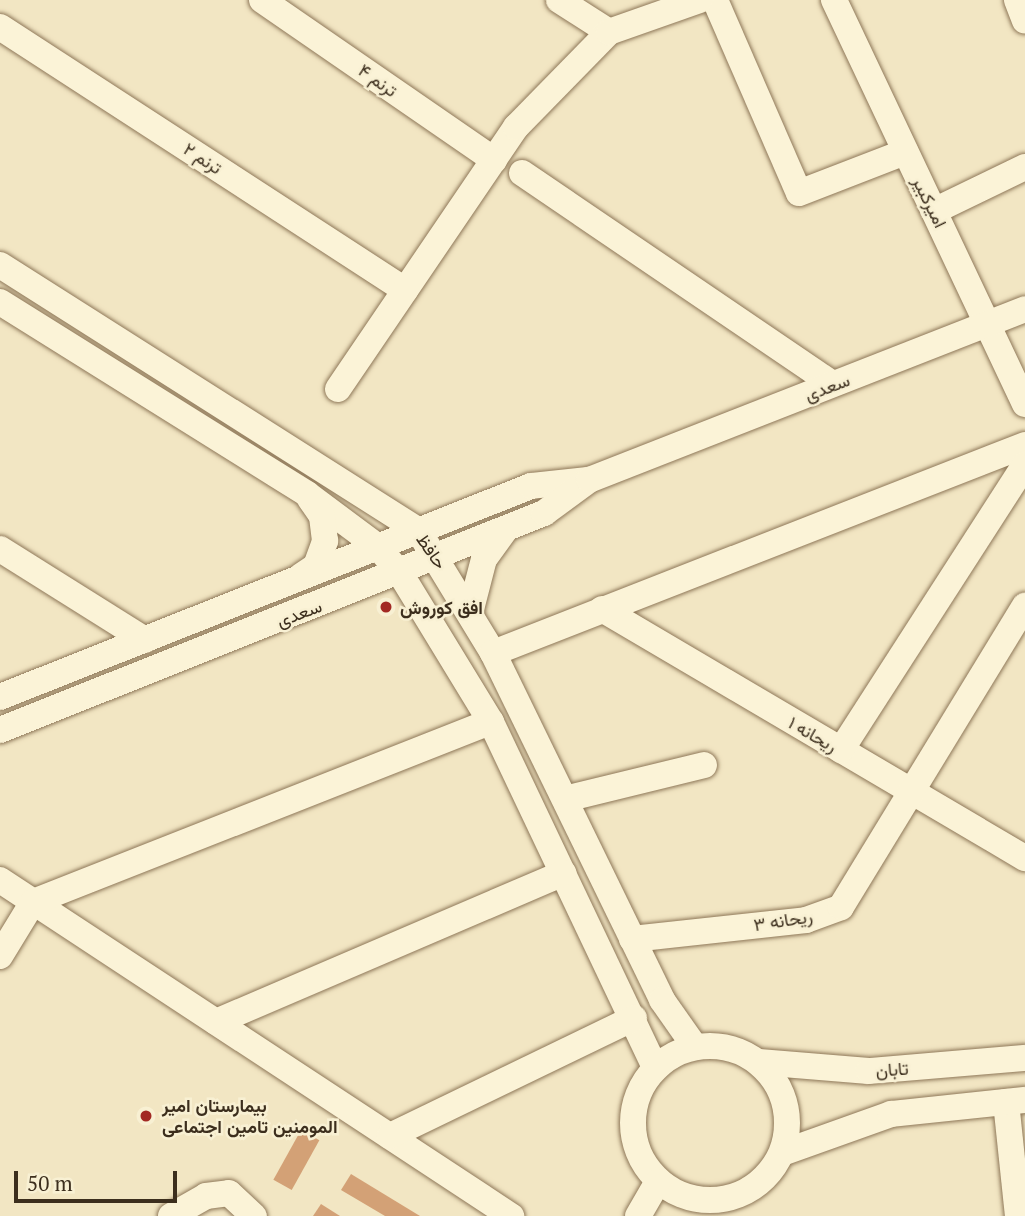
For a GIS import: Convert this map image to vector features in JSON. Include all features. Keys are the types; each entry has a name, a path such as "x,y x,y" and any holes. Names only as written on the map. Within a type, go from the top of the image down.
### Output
{"street":[{"name":"ترنم ۴","path":"262,0 494,160"},
{"path":"559,0 610,32"},
{"path":"338,389 516,127 610,32 700,0"},
{"path":"715,0 799,193 905,152"},
{"name":"امیرکبیر","path":"834,0 1025,404"},
{"path":"1017,0 1025,21"},
{"name":"ترنم ۲","path":"0,27 405,290"},
{"path":"933,211 1025,167"},
{"path":"522,173 832,384"},
{"name":"حافظ","path":"0,265 418,530 438,557 493,653 662,1000 695,1047"},
{"path":"0,302 307,494 378,547 400,573 491,722 634,1018 655,1068"},
{"name":"سعدی","path":"0,730 400,573 544,513 589,480 1025,309"},
{"path":"493,653 1025,445"},
{"path":"841,750 1025,464"},
{"name":"سعدی","path":"0,697 531,486 589,480"},
{"path":"295,580 316,566 325,541 322,516 307,494"},
{"path":"470,613 484,559 506,529"},
{"path":"0,549 145,640"},
{"name":"ریحانه ۳","path":"632,939 806,920 841,906 1025,606"},
{"name":"ریحانه ۱","path":"602,609 1025,858"},
{"path":"0,956 33,902 491,722"},
{"path":"565,799 704,765"},
{"path":"216,1021 563,873"},
{"path":"0,880 511,1216"},
{"path":"390,1136 634,1018"},
{"path":"717,1046 759,1062 776,1081 786,1104 788,1129 782,1153 752,1189 730,1198 678,1206 642,1162 633,1138 632,1113 640,1088 655,1068 695,1047 717,1046"},
{"name":"تابان","path":"759,1062 869,1071 1025,1058"},
{"path":"782,1153 891,1114 1016,1101 1018,1216"},
{"path":"638,1216 659,1182"},
{"path":"171,1216 206,1196 229,1193 254,1216"}],"building":[{"path":"301,1130 319,1140 292,1190 273,1180"},
{"path":"351,1174 420,1216 385,1216 341,1190"},
{"path":"321,1204 340,1216 313,1216"}],"place":[{"name":"افق کوروش","path":"386,607"},
{"name":"بیمارستان امیر المومنین تامین اجتماعی","path":"146,1116"}]}
